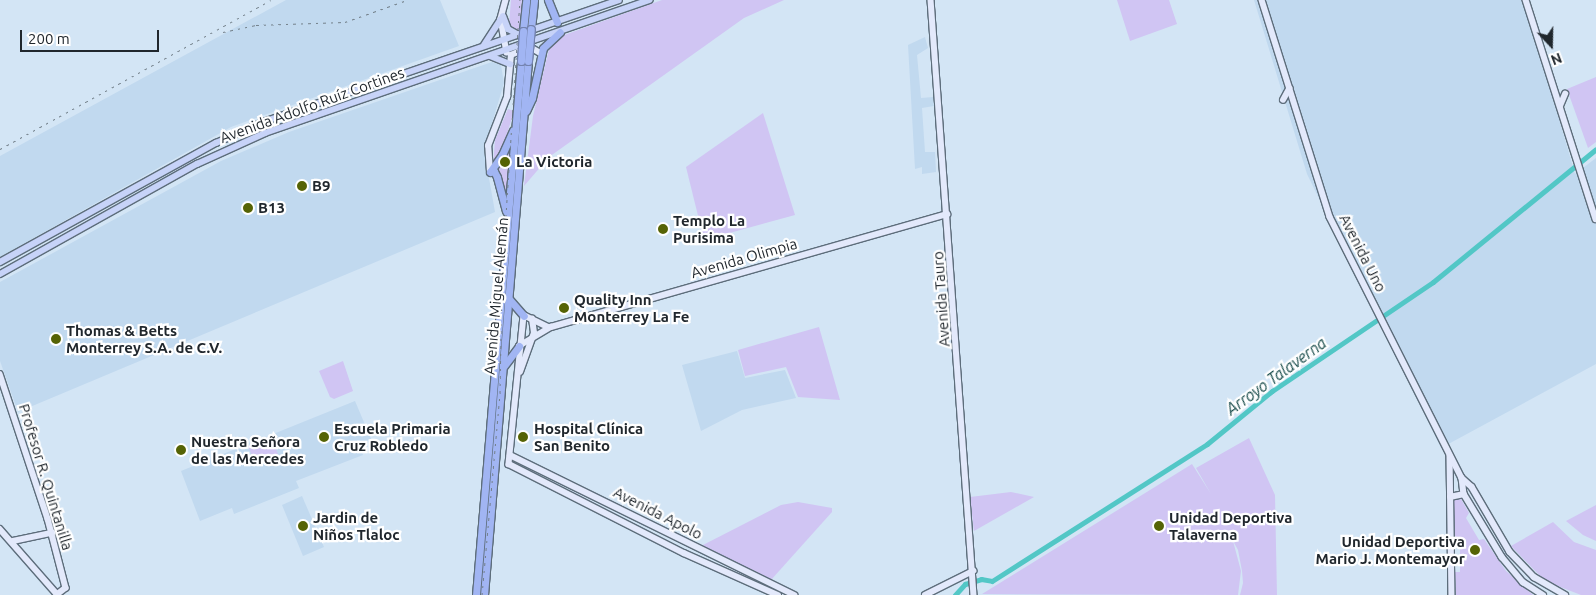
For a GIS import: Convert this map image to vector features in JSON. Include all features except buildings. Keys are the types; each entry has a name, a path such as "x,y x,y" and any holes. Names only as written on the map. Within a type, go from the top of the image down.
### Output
{"highway":[{"name":"Avenida Miguel Alemán","path":"484,595 525,111 525,61 521,33 526,0"},
{"name":"Avenida Miguel Alemán","path":"476,595 516,120 534,0"},
{"path":"548,0 557,22"},
{"path":"525,111 532,98 542,54 547,41 560,32"},
{"path":"508,222 497,177 494,172 490,172 502,155 516,120"},
{"path":"510,300 524,316"},
{"path":"504,366 519,346"}],"main road":[{"name":"Avenida Adolfo Ruíz Cortines","path":"0,262 216,143 263,122 619,0"},
{"name":"Avenida Adolfo Ruíz Cortines","path":"0,274 220,152 265,133 650,0"},
{"path":"502,17 508,29 521,33"},
{"path":"481,47 492,37 502,17"},
{"path":"489,56 510,64"}],"street":[{"path":"506,0 502,17 504,40 510,64"},
{"name":"Avenida Tauro","path":"931,0 947,214 969,574 974,592"},
{"name":"Avenida Uno","path":"1262,0 1328,211 1449,452 1452,595"},
{"path":"1526,0 1596,219"},
{"path":"490,172 488,146 507,97 512,53 533,47 542,54"},
{"path":"1289,89 1283,100 1294,102"},
{"path":"1560,106 1565,94"},
{"name":"Avenida Olimpia","path":"519,346 549,328 947,214"},
{"name":"Avenida Miguel Alemán","path":"509,464 519,346 524,316 532,320 533,336 518,375"},
{"path":"532,320 549,328"},
{"name":"Profesor R. Quintanilla","path":"0,374 52,533 66,588 57,595"},
{"path":"1449,452 1462,478 1464,494 1502,557 1523,582 1543,595"},
{"name":"Avenida Apolo","path":"510,455 794,595"},
{"name":"Avenida Apolo","path":"509,464 684,552 778,595"},
{"path":"1462,478 1472,487 1510,552 1534,577 1564,595"},
{"path":"1450,497 1464,494"},
{"path":"0,529 13,541 57,595"},
{"path":"13,541 52,533"},
{"path":"1502,557 1510,552"},
{"path":"925,595 969,574"}],"shaded area":[{"path":"286,0 440,0 459,46 231,127 0,257 0,156"},
{"path":"511,0 522,0 519,32 509,24"},
{"path":"662,0 784,0 744,18 549,157 524,186 533,116 550,45 556,38"},
{"path":"1117,0 1169,0 1177,24 1130,41"},
{"path":"1254,0 1525,0 1575,174 1596,158 1596,364 1441,448 1307,174"},
{"path":"925,37 928,48 917,55 921,98 933,97 934,106 922,108 925,152 935,152 936,172 922,174 922,167 915,169 908,45"},
{"path":"492,62 501,65 504,83 484,150 495,212 18,412 0,361 0,282 221,161 289,132"},
{"path":"1596,77 1596,142 1588,148 1567,89"},
{"path":"508,109 514,111 503,147 493,165 495,140"},
{"path":"763,113 795,215 704,240 686,167"},
{"path":"512,143 508,192 505,192 495,166"},
{"path":"819,327 840,400 798,397 786,367 745,376 738,350"},
{"path":"737,351 745,378 785,370 796,398 742,410 701,431 682,365"},
{"path":"343,361 353,391 334,399 330,397 319,371"},
{"path":"355,401 372,441 360,447 363,455 296,481 299,488 234,514 232,508 200,521 181,471"},
{"path":"271,436 278,454 255,463 248,446"},
{"name":"Unidad Deportiva Talaverna","path":"1249,438 1275,495 1277,595 1240,595 1243,583 1242,571 1238,550 1233,541 1241,571 1238,595 982,594 1192,464 1211,494 1196,468"},
{"path":"1011,492 1034,497 974,531 970,497"},
{"name":"Jardin de Niños Tlaloc","path":"302,496 324,547 303,556 282,505"},
{"name":"Unidad Deportiva Mario J. Montemayor","path":"1461,499 1469,513 1466,518 1479,540 1484,539 1506,571 1533,595 1456,595 1455,572 1460,572 1460,538 1454,536 1454,500"},
{"path":"798,502 832,508 832,512 771,580 701,546 781,505"},
{"path":"1596,505 1596,541 1583,535 1566,521"},
{"path":"1553,522 1574,542 1596,550 1596,595 1581,595 1545,581 1511,546"}],"waterway":[{"name":"Arroyo Talaverna","path":"955,595 965,584 981,579 992,581 1207,444 1272,391 1433,282 1596,149"}],"railway":[{"path":"0,149 271,0"},
{"path":"223,32 256,25 345,22 407,0"},
{"path":"482,595 500,393 502,277 520,0"}],"place":[{"name":"La Victoria","path":"505,162"},
{"name":"B9","path":"302,186"},
{"name":"B13","path":"248,208"},
{"name":"Templo La Purisima","path":"663,229"},
{"name":"Quality Inn Monterrey La Fe","path":"564,308"},
{"name":"Thomas & Betts Monterrey S.A. de C.V.","path":"56,339"},
{"name":"Escuela Primaria Cruz Robledo","path":"324,437"},
{"name":"Hospital Clínica San Benito","path":"523,437"},
{"name":"Nuestra Señora de las Mercedes","path":"181,450"},
{"name":"Jardin de Niños Tlaloc","path":"303,526"},
{"name":"Unidad Deportiva Talaverna","path":"1159,526"},
{"name":"Unidad Deportiva Mario J. Montemayor","path":"1475,550"}]}
